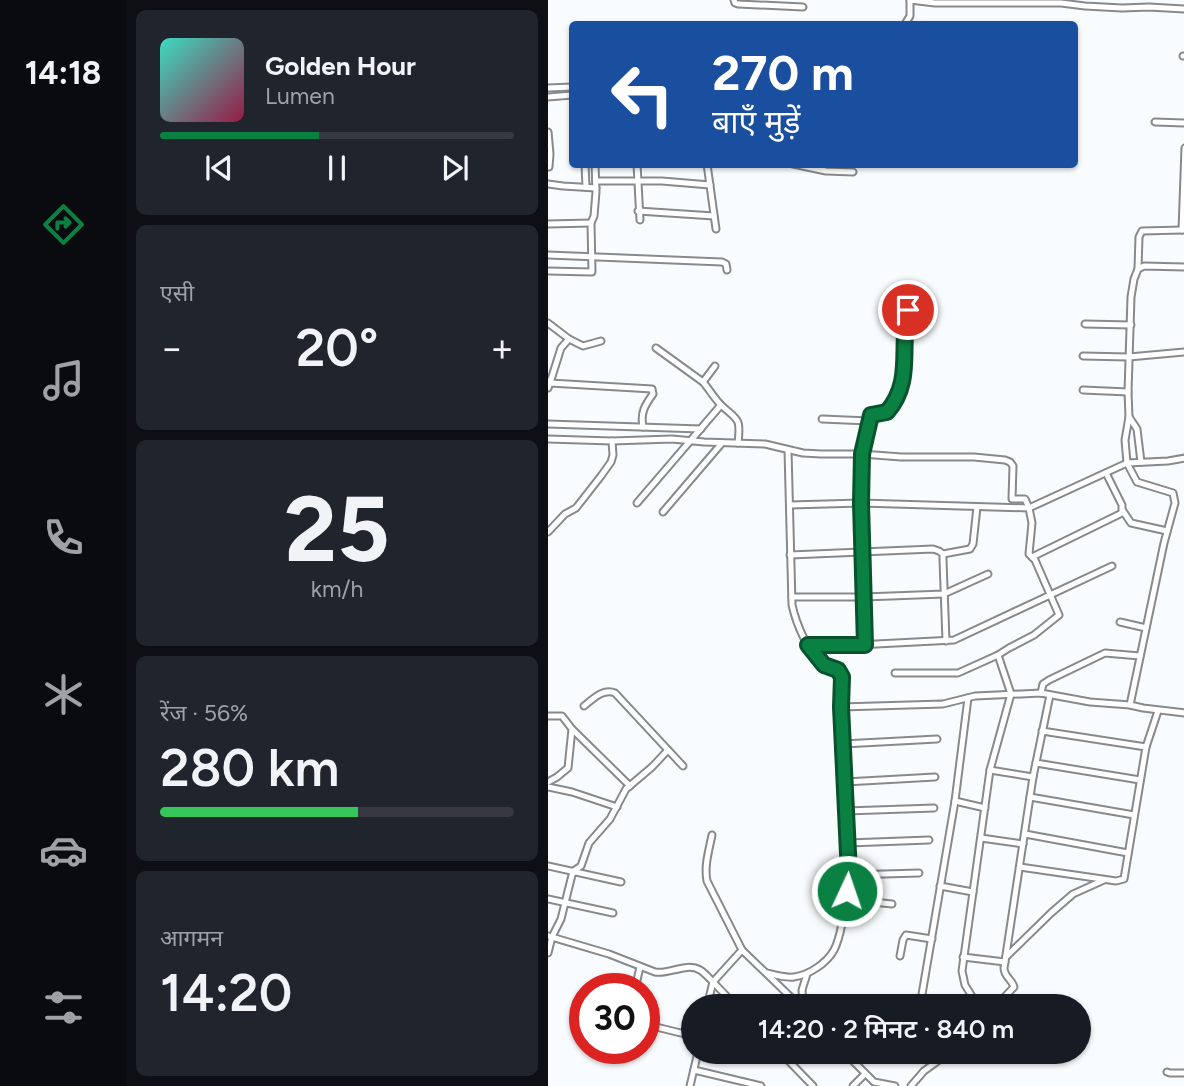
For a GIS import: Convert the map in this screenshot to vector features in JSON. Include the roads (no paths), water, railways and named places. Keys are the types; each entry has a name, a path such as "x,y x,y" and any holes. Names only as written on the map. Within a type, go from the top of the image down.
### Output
{"street":[{"path":"734,0 738,4 803,6"},
{"path":"907,21 910,16 910,0 935,3 1061,3 1184,9"},
{"path":"548,88 569,87"},
{"path":"548,97 569,95"},
{"path":"1155,122 1184,123"},
{"path":"548,132 549,184 586,187 596,184 662,181 710,185"},
{"path":"1130,705 1175,503 1173,493 1137,482 1127,463 1125,440 1129,417 1131,297 1138,268 1139,237 1142,231 1183,230 1184,148"},
{"path":"585,168 586,187"},
{"path":"548,271 592,272 591,223 594,216 595,168"},
{"path":"637,168 640,220"},
{"path":"708,168 716,229"},
{"path":"812,168 853,172"},
{"path":"638,211 714,216"},
{"path":"548,224 591,223"},
{"path":"548,255 722,262 726,264 727,270"},
{"path":"1138,268 1148,265 1184,267"},
{"path":"865,645 862,454 872,414 887,412 900,391 907,315 914,302"},
{"path":"548,323 583,346 601,341"},
{"path":"1085,324 1131,325"},
{"path":"569,339 561,348 549,384 652,389 653,394 642,414 643,427"},
{"path":"656,348 703,382 721,405 737,419 740,428 738,443"},
{"path":"1083,356 1129,357 1184,352"},
{"path":"703,382 715,366"},
{"path":"1083,390 1128,392"},
{"path":"637,503 721,405"},
{"path":"1129,417 1137,429 1141,462"},
{"path":"822,419 869,421"},
{"path":"548,424 701,429"},
{"path":"548,439 672,439 765,444 821,454 974,457 1010,462 1014,472 1012,499 1025,499 1029,508 1032,523 1029,554 1035,560 1059,615 1034,635 958,673 895,673"},
{"path":"548,533 565,514 576,508 611,462 612,441"},
{"path":"663,512 722,443"},
{"path":"767,973 789,977 807,974 828,958 834,949 849,874 841,673 824,665 808,645 794,615 788,450"},
{"path":"790,505 861,503 1029,508 1127,463 1184,458"},
{"path":"1106,473 1131,523 1167,531"},
{"path":"790,555 933,549 943,554 970,549 973,544 977,507"},
{"path":"1032,557 1123,511"},
{"path":"548,520 556,523"},
{"path":"943,554 946,641"},
{"path":"808,645 865,645 961,638 1112,566"},
{"path":"792,597 945,594 988,575"},
{"path":"1120,622 1146,628"},
{"path":"1041,693 1043,684 1049,680 1102,654 1140,656"},
{"path":"971,994 962,971 963,957 990,770 1011,694 998,655"},
{"path":"584,706 602,692 615,693 683,766"},
{"path":"841,707 943,704 968,698 1041,693 1090,702 1184,713"},
{"path":"1007,994 1014,987 1005,974 1006,959 1033,777 1050,695"},
{"path":"922,994 955,801 968,698"},
{"path":"1020,867 1105,880 1124,879 1146,747 1158,711"},
{"path":"548,716 562,716 630,786"},
{"path":"548,784 568,768 572,729"},
{"path":"1042,732 1146,747"},
{"path":"843,744 937,739"},
{"path":"548,953 550,937 561,919 574,872 581,866 589,843 610,819 626,789 668,750"},
{"path":"1036,763 1140,780"},
{"path":"990,770 1033,777"},
{"path":"846,782 935,777"},
{"path":"548,784 617,807"},
{"path":"1030,797 1134,815"},
{"path":"955,801 985,808"},
{"path":"846,811 934,808"},
{"path":"1025,834 1128,853"},
{"path":"712,835 707,881 742,950 789,994"},
{"path":"981,838 1023,844"},
{"path":"848,844 929,840"},
{"path":"548,866 621,883"},
{"path":"849,874 919,873"},
{"path":"963,957 1006,959 1073,894 1105,880"},
{"path":"940,886 973,892"},
{"path":"846,898 892,904"},
{"path":"548,899 613,914"},
{"path":"900,956 906,936 932,939"},
{"path":"550,937 609,954 662,974 690,967 697,968 724,994"},
{"path":"710,994 713,982 742,950"},
{"path":"639,973 640,967"},
{"path":"802,994 807,974"},
{"path":"660,1028 681,1033"},
{"path":"690,1086 695,1064"},
{"path":"791,1064 813,1086"},
{"path":"855,1064 874,1082 895,1086"},
{"path":"911,1086 933,1064"},
{"path":"694,1070 761,1086"},
{"path":"1167,1072 1184,1073"},
{"path":"853,1086 865,1074"}]}
